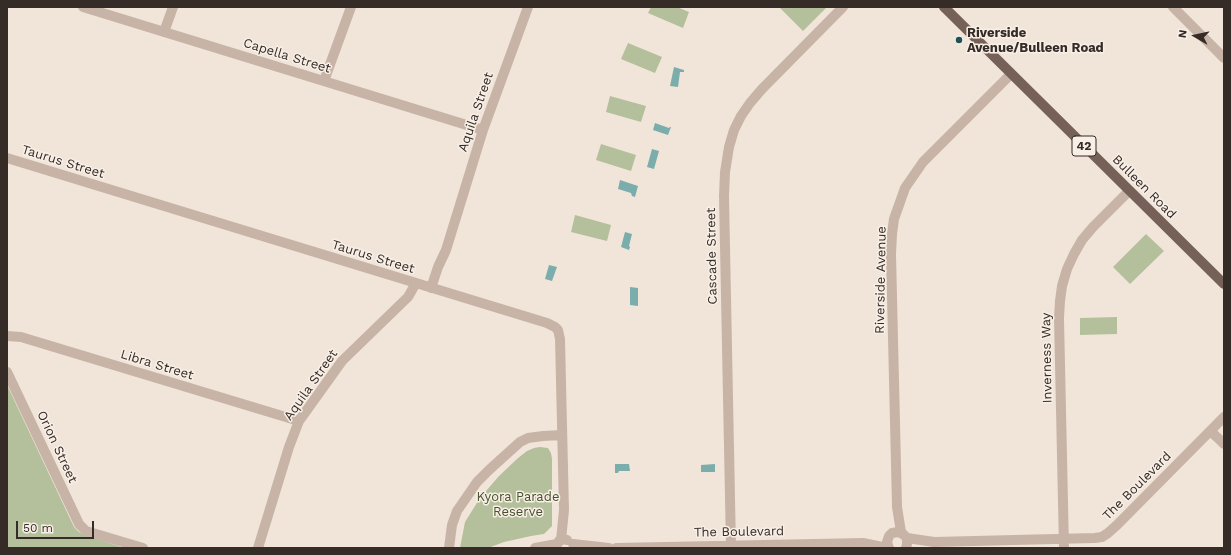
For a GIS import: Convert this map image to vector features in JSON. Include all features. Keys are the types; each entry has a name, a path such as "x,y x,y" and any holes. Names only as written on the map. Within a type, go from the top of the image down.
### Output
{"main road":[{"name":"Bulleen Road","path":"944,7 1224,284"}],"street":[{"name":"Capella Street","path":"83,7 483,130"},
{"path":"164,32 173,7"},
{"path":"324,81 351,7"},
{"name":"Aquila Street","path":"434,289 443,269 446,250 483,130 528,7"},
{"name":"Cascade Street","path":"731,547 724,196 724,172 728,147 741,116 750,103 843,7"},
{"path":"1173,7 1224,58"},
{"name":"Riverside Avenue","path":"888,548 887,542 900,539 897,507 891,254 894,219 905,188 923,162 1011,74"},
{"name":"Taurus Street","path":"7,158 552,325 558,330 560,339 565,544"},
{"name":"Inverness Way","path":"1064,543 1059,318 1062,286 1067,269 1082,240 1129,191"},
{"name":"Aquila Street","path":"258,548 298,421 342,361 412,293 416,283"},
{"name":"Libra Street","path":"7,336 21,337 298,421"},
{"name":"Orion Street","path":"7,372 79,524 86,531 143,548"},
{"name":"The Boulevard","path":"616,548 731,547 863,543 900,539 934,542 1064,543 1095,538 1108,533 1224,418"},
{"path":"1210,431 1224,444"},
{"path":"449,548 452,525 458,511 478,482 489,470 520,442 528,438 562,435"},
{"name":"The Boulevard","path":"863,543 888,548"},
{"path":"535,548 565,544 609,548"}],"green space":[{"path":"651,7 677,7 689,12 683,28 648,13"},
{"path":"779,7 827,7 803,31"},
{"path":"628,43 662,57 655,73 621,59"},
{"path":"610,96 646,106 641,122 606,112"},
{"path":"601,144 636,155 631,171 596,160"},
{"path":"575,215 611,225 607,241 571,232"},
{"path":"1146,234 1164,251 1130,284 1113,267"},
{"path":"1117,317 1117,334 1080,335 1080,318"},
{"path":"7,385 74,527 85,535 124,548 7,548"},
{"name":"Kyora Parade Reserve","path":"540,447 548,448 552,459 552,526 544,534 504,542 488,548 460,548 465,522 480,498 499,476 518,458 527,451"}],"water":[{"path":"674,67 684,70 684,72 680,72 678,87 670,86"},
{"path":"655,123 669,128 671,127 668,135 653,130"},
{"path":"652,149 659,151 654,169 647,167"},
{"path":"620,180 638,186 635,197 632,196 631,193 618,189"},
{"path":"625,232 632,234 629,250 621,247"},
{"path":"549,265 557,267 552,281 545,279"},
{"path":"630,287 638,288 638,306 630,305"},
{"path":"615,464 629,464 630,471 619,471 618,473 615,473"},
{"path":"715,464 715,472 701,472 701,465"}],"place":[{"name":"Riverside Avenue/Bulleen Road","path":"959,40"}]}
